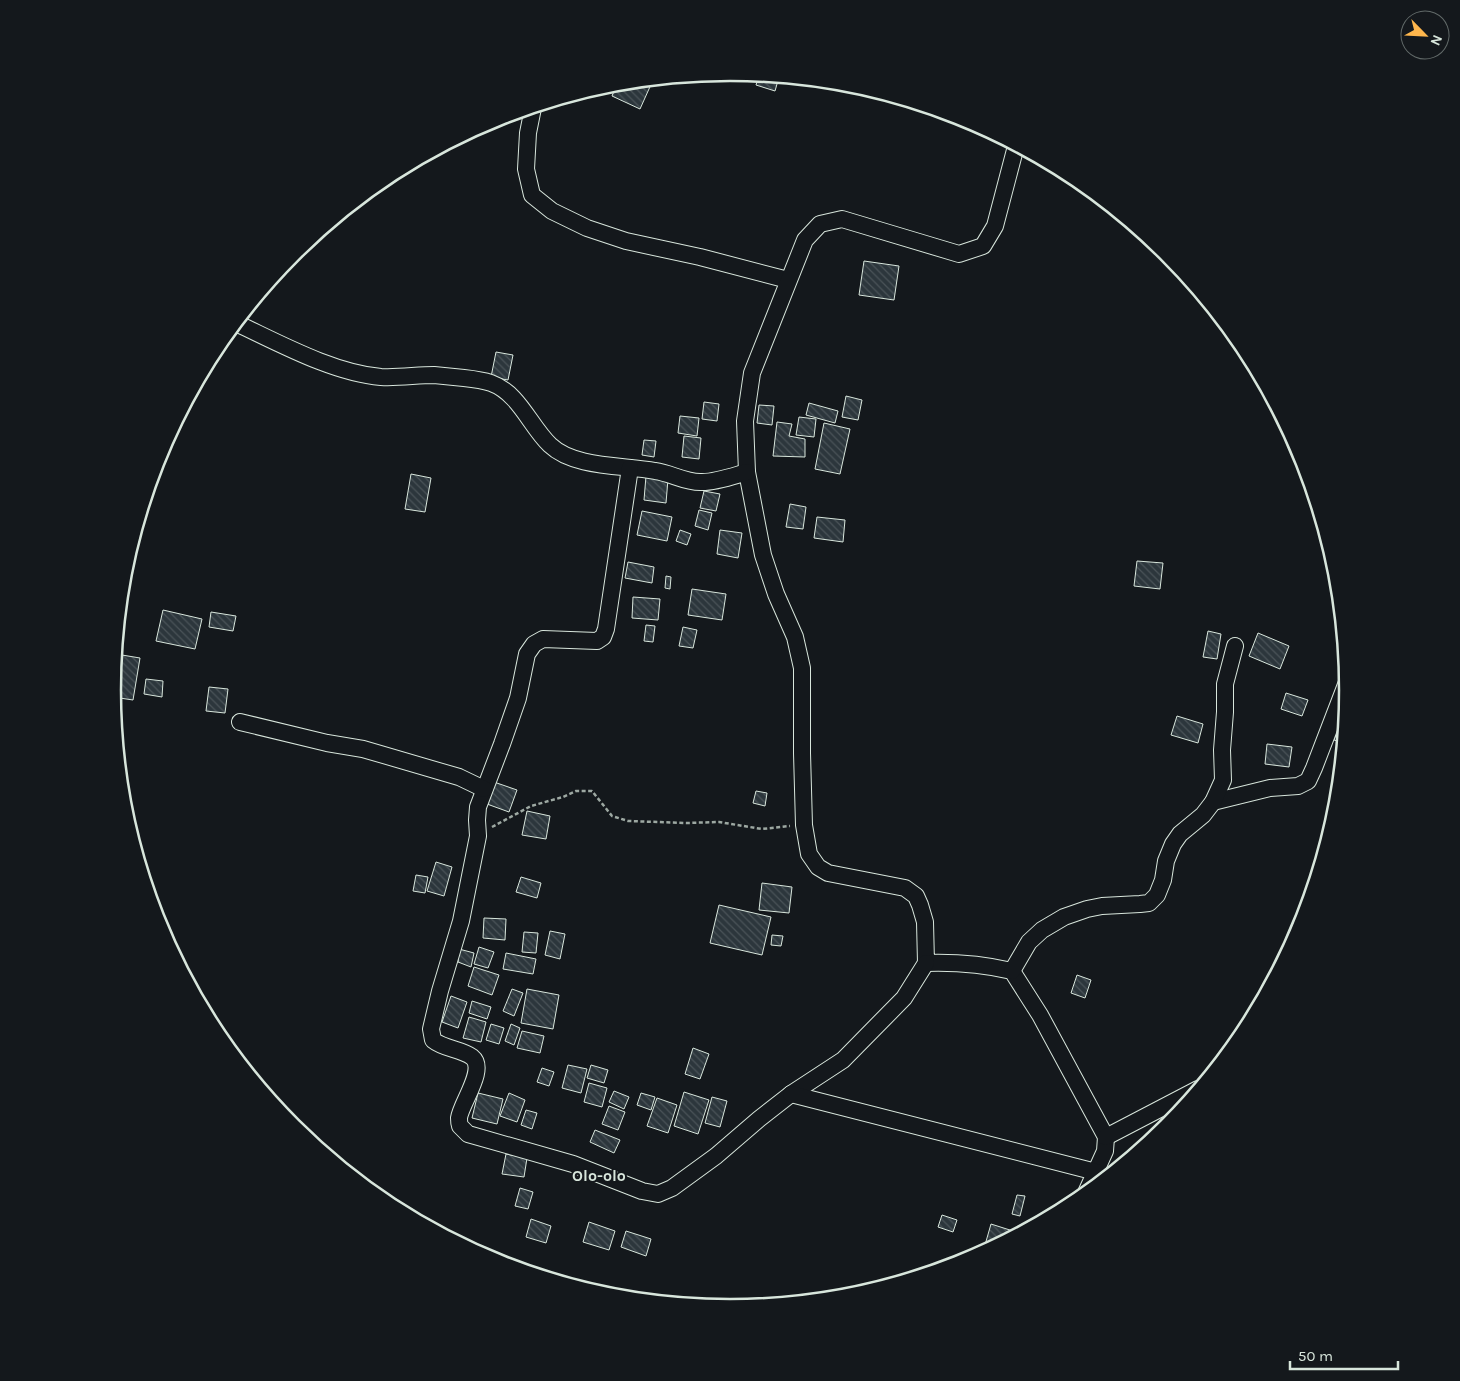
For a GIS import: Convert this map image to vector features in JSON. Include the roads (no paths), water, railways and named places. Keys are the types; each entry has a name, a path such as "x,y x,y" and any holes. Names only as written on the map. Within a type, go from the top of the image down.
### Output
{"street":[{"path":"532,115 528,133 526,169 532,195 552,212 587,228 626,241 700,256 788,280"},
{"path":"630,468 606,629 603,637 597,641 543,639 534,644 527,654 518,698 478,807 478,836 461,922 440,991 431,1029 433,1040 438,1044 470,1056 477,1066 476,1076 459,1118 460,1126 468,1134 573,1164 642,1192 658,1194 672,1188 701,1167 791,1094 843,1060 904,998 926,963 925,922 916,896 905,888 828,873 818,866 809,854 804,825 802,668 795,637 776,594 763,555 747,472 745,420 752,373 805,240 820,224 842,219 959,254 982,246 995,226 1014,152"},
{"path":"242,326 304,355 352,371 382,377 434,375 475,379 491,383 506,391 549,445 562,454 593,464 656,471 686,480 703,482 747,472"},
{"path":"1012,971 1029,942 1042,930 1064,917 1086,909 1102,906 1149,902 1157,895 1164,880 1166,861 1173,844 1180,834 1203,815 1213,802 1222,780 1225,684 1235,646"},
{"path":"1213,802 1270,788 1298,786 1308,780 1339,704"},
{"path":"240,722 363,750 459,777 484,789"},
{"path":"926,963 947,962 986,965 1012,971 1040,1015 1106,1137 1105,1151 1092,1180"},
{"path":"791,1094 1096,1172"},
{"path":"1106,1137 1184,1096"}],"district":[{"name":"Olo-olo","path":"599,1175"}]}
